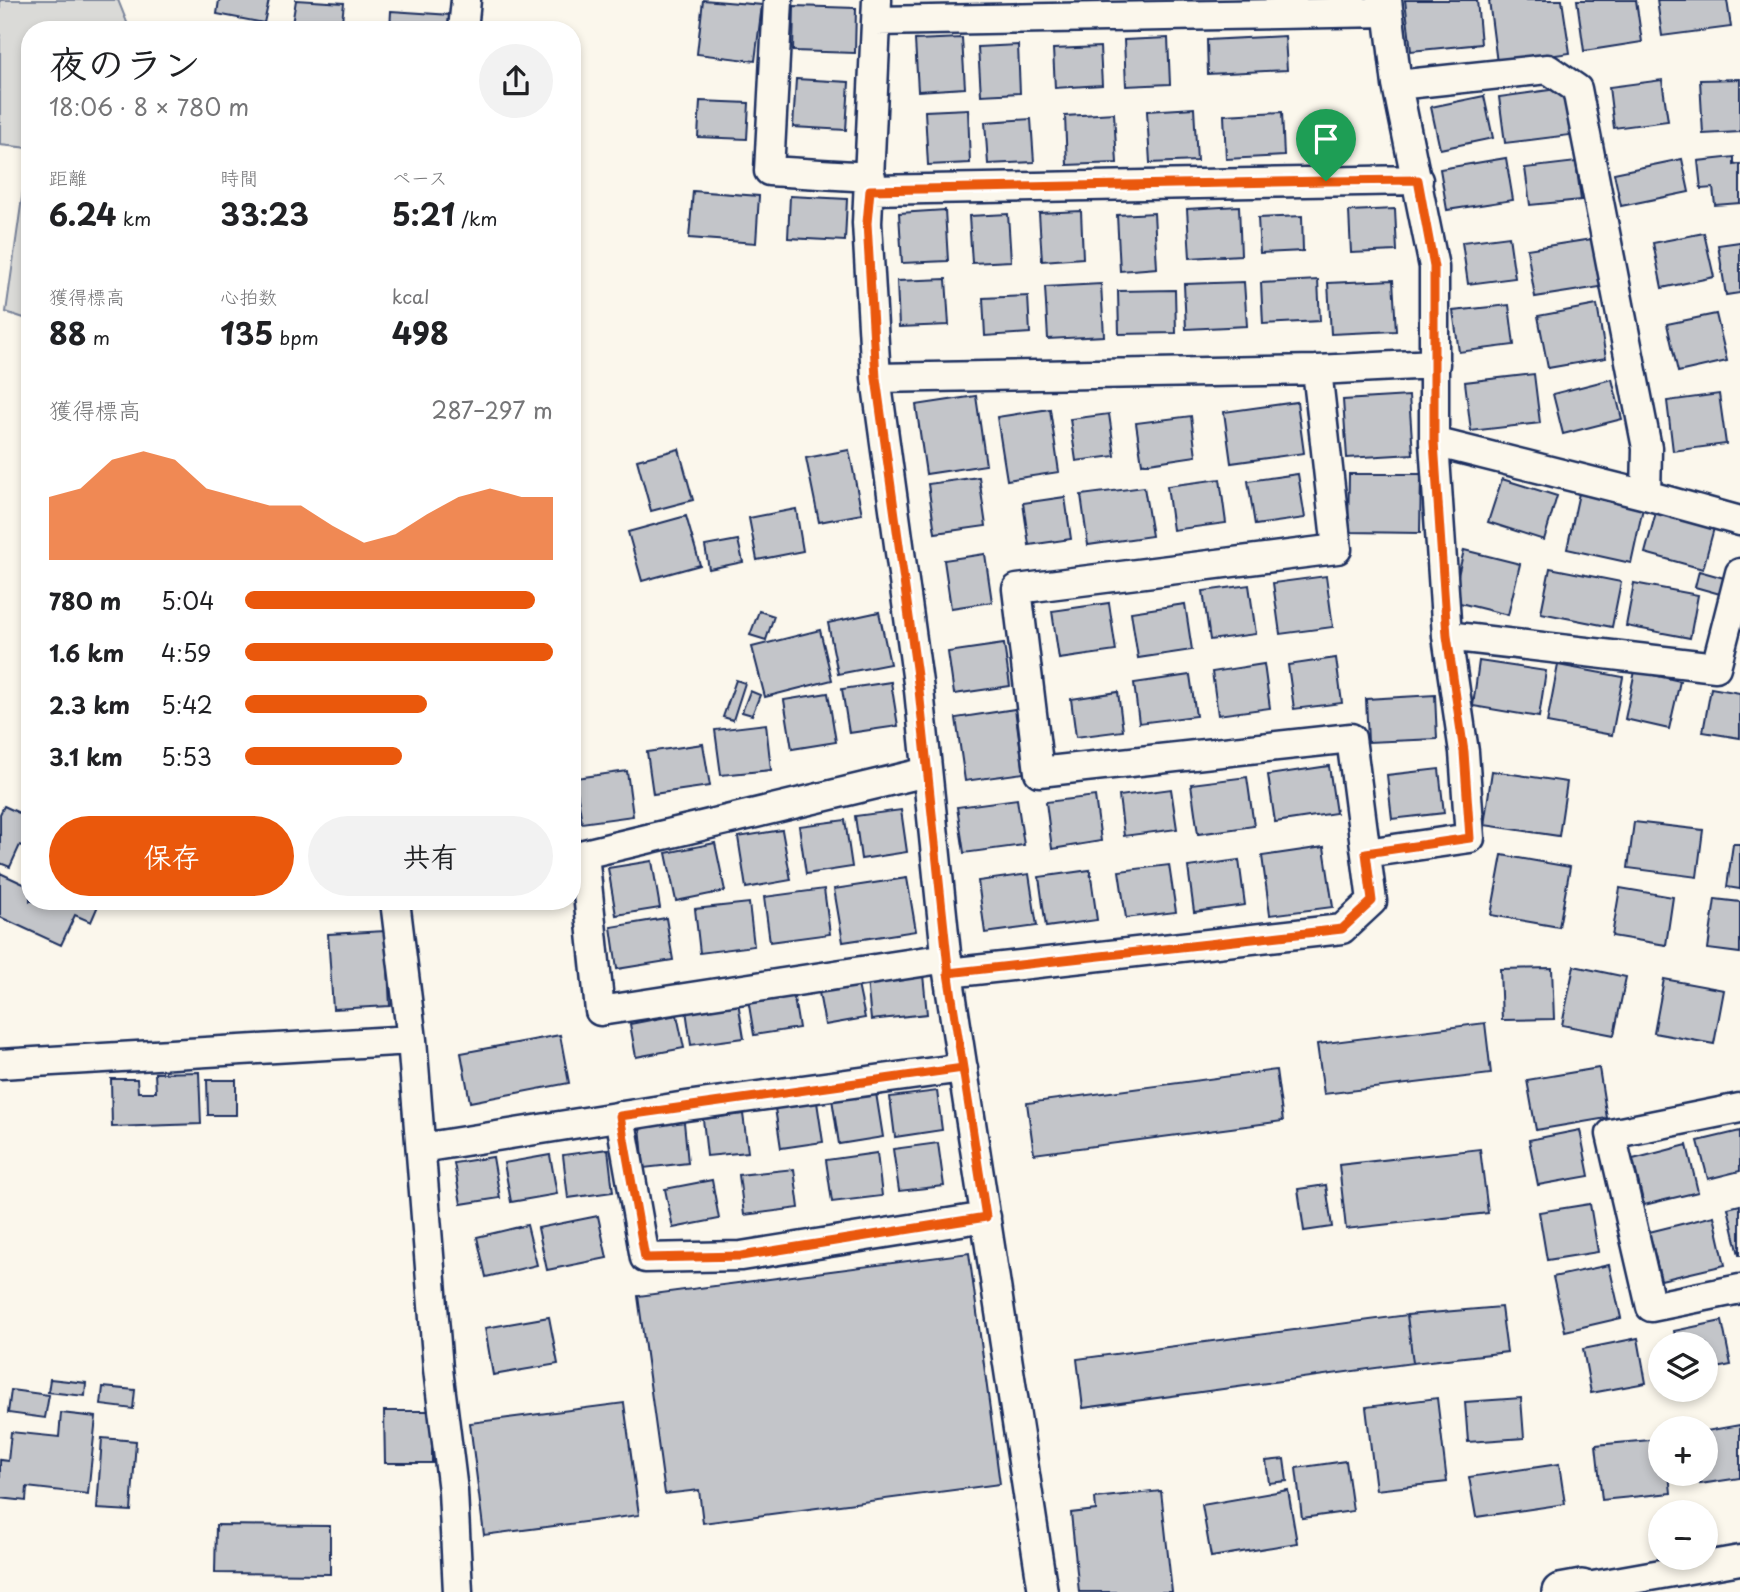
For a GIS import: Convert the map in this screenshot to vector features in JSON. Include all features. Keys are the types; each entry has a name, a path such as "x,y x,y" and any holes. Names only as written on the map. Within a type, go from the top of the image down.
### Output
{"street":[{"path":"464,21 466,0"},
{"path":"778,0 769,171 870,183 1418,180"},
{"path":"1043,1592 948,966 919,690 876,378 867,223 877,11 1387,6 1397,85 1434,267 1434,442 1447,636 1464,752 1470,838 1366,853"},
{"path":"1397,85 1548,69 1577,89 1647,448 1646,495"},
{"path":"876,378 1317,370 1435,364"},
{"path":"927,772 584,854 600,1011 948,966 1342,929 1372,901 1350,738 1039,772 1017,589 1336,549 1317,370"},
{"path":"1434,442 1740,521"},
{"path":"1447,636 1716,667 1740,573"},
{"path":"397,910 412,1040 438,1369 453,1491 458,1592"},
{"path":"0,1064 412,1040"},
{"path":"421,1148 620,1116 963,1068"},
{"path":"1740,1108 1611,1134 1651,1307 1740,1289"},
{"path":"620,1116 645,1258 741,1256 986,1217"},
{"path":"1575,1591 1740,1560"}],"shaded area":[{"path":"0,0 118,0 126,21 21,21 21,147 0,145"},
{"path":"21,205 21,317 6,312"}],"building":[{"path":"219,0 269,0 264,21 217,14"},
{"path":"296,0 344,3 342,21 292,21"},
{"path":"703,0 762,5 755,61 697,54"},
{"path":"1405,0 1477,0 1481,44 1411,51"},
{"path":"1489,0 1562,0 1570,53 1497,63"},
{"path":"1577,0 1636,0 1642,42 1584,51"},
{"path":"1657,0 1727,0 1731,27 1662,36"},
{"path":"794,6 856,8 855,53 793,51"},
{"path":"391,11 451,15 451,21 390,21"},
{"path":"1285,36 1287,70 1208,74 1207,40"},
{"path":"962,38 965,88 918,91 915,40"},
{"path":"1168,38 1170,84 1126,86 1124,40"},
{"path":"1018,45 1020,93 981,95 978,47"},
{"path":"1100,47 1102,85 1055,88 1053,49"},
{"path":"796,79 849,82 846,130 793,127"},
{"path":"1740,79 1740,132 1703,134 1700,80"},
{"path":"1662,80 1668,121 1614,128 1609,87"},
{"path":"1564,88 1570,135 1505,143 1499,97"},
{"path":"1484,96 1493,138 1440,149 1431,107"},
{"path":"700,101 749,103 747,139 698,137"},
{"path":"1194,108 1197,161 1150,163 1147,111"},
{"path":"968,109 970,163 928,165 925,111"},
{"path":"1282,112 1284,156 1226,159 1224,115"},
{"path":"1114,113 1117,163 1067,165 1065,116"},
{"path":"1031,119 1034,162 988,164 985,122"},
{"path":"1734,157 1734,165 1740,164 1740,203 1715,205 1713,188 1701,189 1698,161"},
{"path":"1506,158 1513,200 1447,210 1440,169"},
{"path":"1682,159 1689,192 1621,206 1614,173"},
{"path":"1576,162 1581,200 1530,205 1525,168"},
{"path":"693,191 759,196 756,243 689,238"},
{"path":"790,196 847,199 845,241 788,238"},
{"path":"1239,206 1241,255 1190,258 1187,209"},
{"path":"1395,209 1397,251 1351,253 1349,211"},
{"path":"945,210 948,261 902,263 899,213"},
{"path":"1081,211 1083,258 1042,261 1039,213"},
{"path":"1154,213 1157,268 1120,271 1117,215"},
{"path":"1008,214 1011,261 972,263 969,216"},
{"path":"1302,216 1303,251 1260,253 1258,218"},
{"path":"1704,233 1714,277 1662,288 1653,243"},
{"path":"1509,236 1515,278 1468,284 1462,242"},
{"path":"1592,239 1600,287 1535,297 1527,249"},
{"path":"1740,242 1740,293 1726,295 1718,245"},
{"path":"946,279 949,325 899,327 897,281"},
{"path":"1318,280 1320,321 1263,324 1261,283"},
{"path":"1393,280 1396,331 1331,334 1328,283"},
{"path":"1244,282 1247,326 1186,329 1184,284"},
{"path":"1101,284 1104,336 1048,339 1045,287"},
{"path":"1175,290 1176,333 1119,334 1118,291"},
{"path":"1028,296 1030,333 985,336 983,298"},
{"path":"1509,305 1514,345 1459,352 1453,311"},
{"path":"1597,305 1606,358 1548,368 1538,316"},
{"path":"1716,314 1727,361 1678,372 1667,324"},
{"path":"1534,374 1540,423 1471,431 1465,382"},
{"path":"1612,379 1622,419 1563,434 1553,394"},
{"path":"1719,394 1726,444 1673,451 1667,401"},
{"path":"976,396 986,465 926,474 916,405"},
{"path":"1409,396 1413,454 1347,458 1343,400"},
{"path":"1297,402 1304,453 1231,463 1224,412"},
{"path":"1050,409 1059,472 1007,480 997,417"},
{"path":"1109,414 1115,456 1076,461 1070,419"},
{"path":"1191,416 1196,456 1142,464 1136,423"},
{"path":"679,449 693,500 651,511 637,460"},
{"path":"849,450 862,514 819,522 806,458"},
{"path":"1298,474 1305,518 1255,525 1248,481"},
{"path":"1349,474 1421,474 1420,533 1348,532"},
{"path":"979,477 986,526 935,533 928,484"},
{"path":"1220,479 1226,523 1173,530 1167,486"},
{"path":"1502,479 1557,496 1544,540 1488,522"},
{"path":"1144,487 1152,536 1088,545 1081,495"},
{"path":"1579,493 1643,508 1631,563 1567,549"},
{"path":"1065,497 1071,539 1029,545 1023,503"},
{"path":"796,509 803,551 757,560 749,518"},
{"path":"1656,512 1714,528 1703,569 1645,553"},
{"path":"686,516 700,565 642,581 628,532"},
{"path":"738,540 743,562 709,569 705,546"},
{"path":"1464,550 1520,564 1508,615 1452,601"},
{"path":"985,554 992,602 951,608 944,560"},
{"path":"1550,568 1621,582 1612,627 1541,613"},
{"path":"1699,571 1724,578 1720,594 1695,587"},
{"path":"1326,576 1333,627 1280,634 1273,583"},
{"path":"1634,583 1698,595 1690,638 1626,626"},
{"path":"1249,585 1256,634 1210,640 1203,591"},
{"path":"1109,603 1116,651 1059,659 1052,611"},
{"path":"1185,604 1192,650 1138,658 1131,612"},
{"path":"759,611 774,616 766,640 750,635"},
{"path":"879,612 890,664 838,674 828,623"},
{"path":"820,630 832,680 765,697 752,647"},
{"path":"1004,644 1010,686 954,694 948,652"},
{"path":"1336,658 1342,703 1294,709 1288,665"},
{"path":"1479,661 1546,671 1539,717 1473,706"},
{"path":"1264,664 1270,708 1218,715 1212,672"},
{"path":"1558,665 1623,677 1612,735 1547,723"},
{"path":"1635,671 1680,681 1669,729 1625,719"},
{"path":"1190,675 1196,716 1139,723 1134,683"},
{"path":"736,680 745,683 733,720 723,717"},
{"path":"891,682 898,726 849,733 842,689"},
{"path":"1711,688 1740,693 1740,738 1703,732"},
{"path":"750,691 760,695 752,715 742,712"},
{"path":"1118,692 1123,731 1076,737 1071,699"},
{"path":"828,693 836,742 792,749 784,700"},
{"path":"1435,695 1437,739 1368,742 1366,699"},
{"path":"1015,709 1024,773 965,781 956,718"},
{"path":"766,724 771,770 721,775 715,730"},
{"path":"703,744 710,786 653,794 647,752"},
{"path":"1329,766 1336,813 1275,822 1268,775"},
{"path":"1439,769 1444,813 1392,819 1387,775"},
{"path":"627,771 633,816 582,823 581,777"},
{"path":"1492,771 1567,782 1559,836 1484,825"},
{"path":"1247,777 1254,826 1198,834 1191,784"},
{"path":"1171,789 1177,829 1124,836 1119,796"},
{"path":"1095,796 1101,841 1052,849 1046,802"},
{"path":"1017,799 1024,845 964,853 957,807"},
{"path":"4,806 21,814 21,845 10,867 0,863 0,814"},
{"path":"901,810 907,852 861,859 855,816"},
{"path":"845,820 852,867 806,874 799,826"},
{"path":"1634,822 1703,830 1697,877 1628,868"},
{"path":"782,830 791,880 746,888 738,837"},
{"path":"715,843 725,891 676,901 666,853"},
{"path":"1733,844 1740,844 1740,889 1727,887"},
{"path":"1324,847 1333,907 1270,915 1262,856"},
{"path":"1502,855 1570,867 1559,927 1491,915"},
{"path":"1239,860 1245,905 1194,912 1188,867"},
{"path":"652,861 660,908 616,915 608,868"},
{"path":"1169,865 1176,912 1126,918 1119,871"},
{"path":"1090,870 1097,920 1046,927 1039,877"},
{"path":"0,873 21,883 21,910 96,910 91,922 75,915 61,945 0,917"},
{"path":"1029,874 1037,926 985,933 978,881"},
{"path":"907,878 916,931 843,942 834,889"},
{"path":"1620,888 1673,897 1666,945 1612,936"},
{"path":"824,889 830,934 770,942 764,897"},
{"path":"1715,899 1740,902 1740,953 1708,949"},
{"path":"749,903 754,946 700,953 695,909"},
{"path":"666,918 673,960 617,969 611,927"},
{"path":"386,931 390,1006 333,1009 328,934"},
{"path":"1574,966 1626,977 1614,1035 1562,1025"},
{"path":"1552,968 1554,1019 1502,1020 1500,969"},
{"path":"923,975 927,1014 871,1020 867,980"},
{"path":"1664,979 1724,990 1714,1044 1654,1033"},
{"path":"857,980 865,1018 825,1025 818,987"},
{"path":"793,992 799,1028 754,1035 748,999"},
{"path":"738,1002 744,1038 691,1045 686,1010"},
{"path":"677,1015 684,1048 636,1057 630,1024"},
{"path":"1485,1023 1491,1074 1324,1094 1317,1044"},
{"path":"560,1035 569,1083 470,1102 461,1053"},
{"path":"1599,1068 1607,1118 1536,1130 1527,1080"},
{"path":"1276,1070 1283,1121 1034,1154 1027,1103"},
{"path":"199,1072 201,1124 112,1127 111,1079 137,1079 138,1092 156,1092 155,1073"},
{"path":"207,1080 236,1080 236,1115 208,1115"},
{"path":"937,1091 942,1130 895,1137 890,1097"},
{"path":"876,1093 883,1137 839,1144 832,1099"},
{"path":"817,1102 823,1142 781,1148 775,1108"},
{"path":"743,1114 748,1152 707,1156 703,1119"},
{"path":"684,1122 688,1163 644,1168 640,1126"},
{"path":"1580,1130 1589,1176 1538,1185 1529,1140"},
{"path":"1740,1131 1740,1171 1708,1179 1698,1141"},
{"path":"938,1143 944,1186 899,1191 893,1149"},
{"path":"1687,1145 1698,1192 1644,1205 1633,1159"},
{"path":"608,1149 613,1192 568,1198 563,1155"},
{"path":"1480,1149 1488,1213 1346,1229 1339,1165"},
{"path":"877,1153 882,1196 832,1202 826,1160"},
{"path":"550,1155 557,1194 511,1202 504,1163"},
{"path":"493,1157 500,1198 461,1204 454,1163"},
{"path":"794,1169 799,1208 744,1215 739,1175"},
{"path":"712,1180 719,1219 673,1228 665,1189"},
{"path":"1326,1185 1332,1227 1304,1231 1298,1189"},
{"path":"1590,1204 1598,1252 1547,1260 1539,1212"},
{"path":"1740,1205 1740,1255 1739,1255 1728,1208"},
{"path":"598,1216 607,1258 547,1270 538,1228"},
{"path":"1714,1216 1725,1265 1661,1280 1649,1232"},
{"path":"527,1225 537,1265 486,1277 477,1237"},
{"path":"969,1253 1000,1484 703,1523 699,1490 665,1494 638,1296"},
{"path":"1609,1265 1621,1318 1565,1331 1553,1277"},
{"path":"1501,1307 1507,1352 1413,1363 1407,1315"},
{"path":"1407,1315 1413,1363 1083,1408 1077,1359"},
{"path":"549,1317 558,1364 493,1375 485,1328"},
{"path":"1722,1321 1731,1365 1718,1368 1718,1332 1674,1331"},
{"path":"1638,1338 1646,1383 1591,1393 1583,1349"},
{"path":"50,1379 86,1383 85,1396 48,1392"},
{"path":"103,1387 135,1390 133,1409 101,1405"},
{"path":"11,1390 49,1395 45,1418 8,1413"},
{"path":"1437,1398 1447,1482 1376,1490 1366,1407"},
{"path":"1521,1398 1524,1438 1468,1442 1465,1402"},
{"path":"624,1403 639,1515 484,1535 470,1423"},
{"path":"384,1411 432,1411 432,1463 385,1463"},
{"path":"61,1413 96,1417 88,1494 27,1487 26,1501 0,1498 0,1460 8,1461 11,1432 59,1437"},
{"path":"1740,1425 1740,1478 1718,1481 1718,1429"},
{"path":"102,1438 136,1441 131,1511 97,1509"},
{"path":"1648,1440 1648,1486 1670,1486 1671,1493 1602,1500 1596,1445"},
{"path":"1284,1459 1287,1481 1269,1483 1266,1461"},
{"path":"1346,1461 1353,1511 1302,1518 1296,1468"},
{"path":"1559,1464 1565,1504 1476,1517 1469,1477"},
{"path":"1288,1490 1297,1543 1211,1557 1202,1505"},
{"path":"1161,1491 1172,1592 1079,1592 1071,1513 1096,1510 1095,1498"},
{"path":"216,1525 330,1526 330,1574 215,1573"}],"route":[{"path":"1326,181 870,190 867,223 876,378 919,690 948,973 963,1068 620,1116 645,1258 741,1256 986,1217 960,1048 948,973 1342,929 1372,901 1366,853 1470,838 1464,752 1447,636 1434,442 1434,267 1418,180 1326,181"}]}
